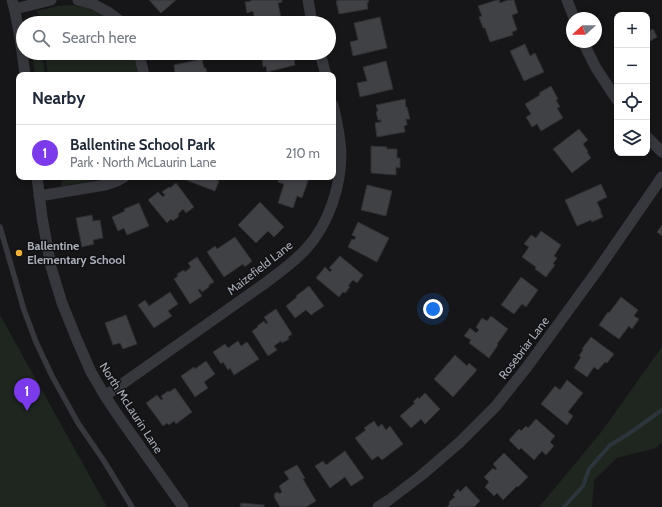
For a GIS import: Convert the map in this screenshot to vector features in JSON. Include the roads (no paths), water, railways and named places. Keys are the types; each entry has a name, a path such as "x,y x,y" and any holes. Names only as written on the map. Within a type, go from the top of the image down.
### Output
{"street":[{"path":"16,17 13,5 51,0"},
{"path":"78,0 93,4 113,16"},
{"path":"308,0 311,16"},
{"path":"567,0 572,12"},
{"path":"587,48 596,68 614,95"},
{"path":"23,60 25,72"},
{"path":"141,60 143,72"},
{"path":"322,60 325,72"},
{"name":"Maizefield Lane","path":"105,396 290,265 307,248 322,226 334,201 339,178 341,153 339,128 336,116"},
{"path":"650,139 662,152"},
{"name":"Rosebriar Lane","path":"378,507 424,474 460,442 496,406 527,367 597,271 662,177"},
{"name":"North McLaurin Lane","path":"37,180 51,267 62,304 76,340 91,372 105,396 183,507"},
{"path":"39,196 105,185 118,180"}],"lane":[{"path":"0,227 24,310 36,342 52,376 78,423 104,461 132,507"}],"waterway":[{"path":"564,507 583,486 589,469 610,445 662,410"}],"place":[{"name":"Ballentine Elementary School","path":"19,253"},
{"name":"Ballentine School Park","path":"27,411"}]}
